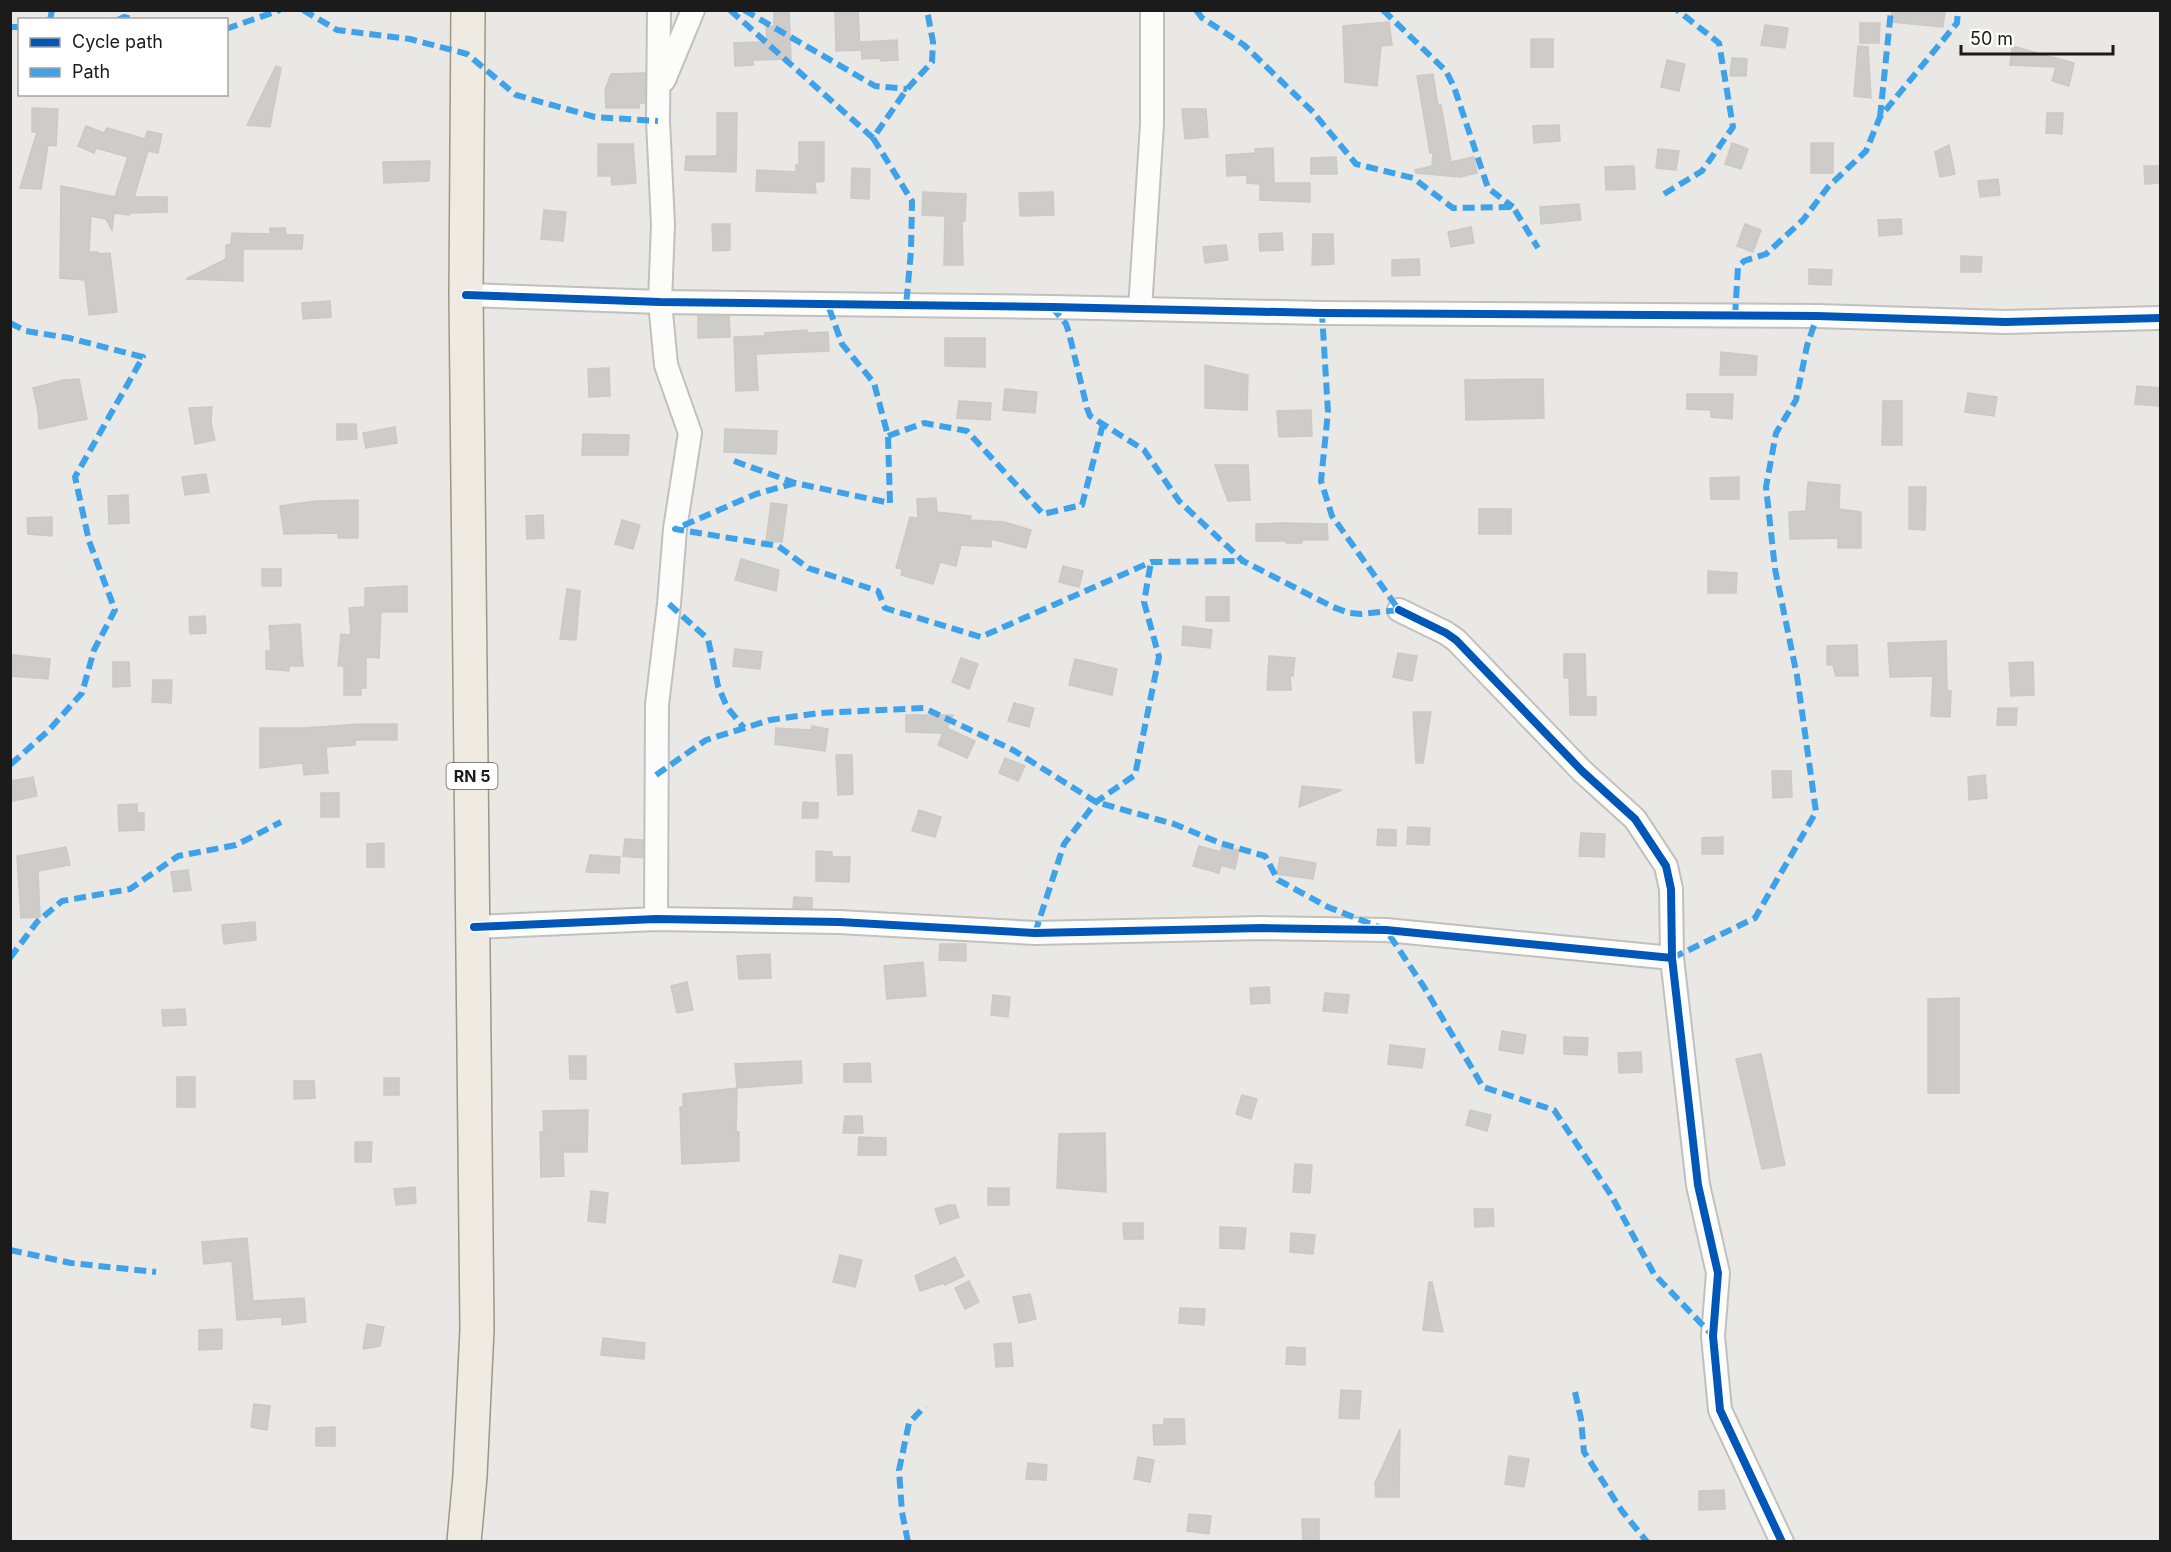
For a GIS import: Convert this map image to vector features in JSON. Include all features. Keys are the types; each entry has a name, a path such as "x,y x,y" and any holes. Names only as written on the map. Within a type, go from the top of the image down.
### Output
{"main road":[{"name":"RN 5","path":"464,1542 470,1476 477,1329 465,295 468,10"}],"street":[{"path":"656,918 657,705 675,529 690,433 666,365 660,302 663,225 658,121 659,10"},
{"path":"660,89 693,10"},
{"path":"1140,309 1152,124 1152,10"},
{"path":"465,295 660,302 1345,314 1817,316 2005,322 2160,318"},
{"path":"1399,610 1456,640 1582,771 1635,819 1666,866 1671,889 1672,958 1698,1185 1718,1273 1713,1336 1720,1410 1782,1542"},
{"path":"474,927 656,918 839,922 1035,933 1262,928 1386,930 1672,958"}],"building":[{"path":"774,10 789,10 791,59 753,60 753,65 735,66 734,43 767,42 766,27 774,26"},
{"path":"835,10 858,10 860,50 836,51"},
{"path":"1892,10 1945,10 1943,27 1891,22"},
{"path":"1389,22 1392,45 1381,46 1377,86 1345,82 1343,26"},
{"path":"1860,23 1880,23 1879,43 1860,43"},
{"path":"1765,25 1788,28 1785,48 1761,45"},
{"path":"1531,39 1553,39 1553,67 1531,67"},
{"path":"897,40 898,60 862,59 861,42"},
{"path":"1858,46 1868,47 1871,98 1854,96"},
{"path":"2012,46 2074,63 2069,86 2052,81 2056,67 2010,65"},
{"path":"1732,58 1747,59 1746,76 1730,76"},
{"path":"1667,60 1685,64 1679,91 1661,87"},
{"path":"276,66 281,68 270,127 247,125"},
{"path":"645,73 645,103 639,103 639,108 606,108 605,90 611,74"},
{"path":"1433,74 1451,162 1474,157 1477,173 1460,177 1416,173 1415,170 1432,166 1433,152 1430,153 1417,76"},
{"path":"32,108 58,109 56,146 48,145 41,189 20,188 37,132 32,132"},
{"path":"1182,109 1206,109 1208,137 1185,139"},
{"path":"717,113 737,113 736,172 685,170 686,156 717,156"},
{"path":"2047,113 2063,113 2062,134 2046,133"},
{"path":"1559,125 1560,141 1534,143 1533,126"},
{"path":"86,126 104,133 107,128 145,139 147,131 162,134 158,153 148,151 134,197 167,197 167,212 130,213 129,215 114,213 112,230 106,219 91,216 89,252 110,253 117,312 89,315 85,280 60,278 61,186 115,197 128,157 96,148 94,153 78,146"},
{"path":"799,142 824,142 824,181 815,182 816,193 756,191 757,170 796,172 796,165 799,165"},
{"path":"1732,143 1748,149 1741,169 1725,164"},
{"path":"1811,143 1833,143 1833,173 1811,173"},
{"path":"598,144 633,144 636,183 612,185 611,176 598,176"},
{"path":"1949,145 1955,174 1940,177 1935,152"},
{"path":"1273,148 1274,183 1310,183 1310,202 1260,200 1260,184 1247,183 1247,175 1227,176 1226,155 1256,153 1255,149"},
{"path":"1658,149 1679,151 1676,170 1656,168"},
{"path":"1336,157 1337,174 1311,174 1311,158"},
{"path":"430,161 429,181 384,183 383,162"},
{"path":"1634,166 1635,189 1606,190 1605,167"},
{"path":"2144,166 2160,166 2160,183 2145,184"},
{"path":"852,168 870,169 869,199 851,198"},
{"path":"1998,179 2000,195 1980,197 1978,181"},
{"path":"923,192 966,194 965,221 962,221 963,265 944,265 945,216 922,215"},
{"path":"1053,192 1054,215 1020,216 1019,193"},
{"path":"1579,204 1581,220 1541,224 1540,207"},
{"path":"544,210 566,212 563,241 541,239"},
{"path":"1901,219 1902,234 1879,236 1878,220"},
{"path":"712,224 730,224 730,250 713,251"},
{"path":"1745,224 1761,230 1753,252 1737,246"},
{"path":"1471,227 1474,243 1451,247 1448,232"},
{"path":"270,228 285,228 286,235 303,235 302,249 243,249 243,281 186,279 226,259 226,245 231,244 232,233 270,234"},
{"path":"1282,233 1283,250 1260,251 1259,234"},
{"path":"1313,234 1333,234 1334,264 1312,265"},
{"path":"1226,245 1228,260 1205,263 1203,247"},
{"path":"1961,256 1982,257 1981,272 1961,272"},
{"path":"1419,259 1420,275 1392,276 1392,260"},
{"path":"1809,269 1832,270 1831,285 1809,284"},
{"path":"330,301 331,317 303,319 302,303"},
{"path":"698,316 729,316 730,337 698,338"},
{"path":"807,330 807,333 828,332 829,351 756,354 758,390 736,391 734,337 765,336 765,333"},
{"path":"945,338 985,338 985,367 945,366"},
{"path":"1721,352 1757,356 1756,375 1720,375"},
{"path":"1205,365 1248,375 1247,410 1205,408"},
{"path":"609,368 610,396 589,397 588,369"},
{"path":"79,379 87,419 39,429 33,388 64,380"},
{"path":"1543,379 1544,418 1466,420 1465,380"},
{"path":"2137,386 2160,388 2160,406 2135,404"},
{"path":"1005,389 1037,392 1035,413 1003,410"},
{"path":"1968,393 1997,397 1994,416 1965,412"},
{"path":"1687,394 1733,394 1732,419 1711,417 1711,410 1687,409"},
{"path":"959,401 991,403 990,420 957,418"},
{"path":"1883,401 1902,401 1902,445 1882,445"},
{"path":"212,407 211,424 215,440 195,444 189,408"},
{"path":"1311,410 1312,436 1279,437 1277,411"},
{"path":"337,424 356,424 357,439 337,440"},
{"path":"395,427 397,443 366,448 363,433"},
{"path":"725,429 777,431 776,454 724,452"},
{"path":"583,434 629,435 628,455 582,455"},
{"path":"1215,465 1248,465 1250,500 1228,501"},
{"path":"206,474 209,492 185,495 182,477"},
{"path":"1739,477 1739,499 1711,499 1710,478"},
{"path":"1808,482 1840,485 1839,509 1861,512 1861,548 1838,548 1838,538 1790,539 1789,512 1806,511"},
{"path":"1909,487 1926,487 1925,530 1909,529"},
{"path":"128,495 129,523 109,524 108,496"},
{"path":"936,498 937,512 971,516 970,520 1004,522 1031,530 1026,548 991,539 991,547 961,545 956,566 940,562 933,584 901,575 902,569 896,568 910,517 918,518 917,499"},
{"path":"358,500 358,538 338,538 338,533 284,534 280,506 316,501"},
{"path":"771,503 787,505 782,542 766,541"},
{"path":"1479,509 1511,509 1511,534 1479,534"},
{"path":"543,515 544,538 527,539 526,516"},
{"path":"52,517 52,536 28,534 27,518"},
{"path":"622,520 640,525 633,549 615,544"},
{"path":"1256,524 1327,524 1328,540 1302,540 1302,543 1256,541"},
{"path":"741,559 779,570 776,591 735,580"},
{"path":"1063,566 1083,571 1079,587 1059,582"},
{"path":"262,569 281,569 281,586 262,586"},
{"path":"1708,571 1737,573 1736,593 1708,593"},
{"path":"407,586 407,612 381,612 379,658 366,657 366,688 361,688 361,695 344,695 344,666 338,666 341,634 351,635 349,608 365,607 365,588"},
{"path":"567,589 580,591 576,640 560,639"},
{"path":"1206,597 1229,597 1229,621 1206,621"},
{"path":"205,616 206,633 190,634 189,617"},
{"path":"300,624 303,666 289,666 289,671 266,669 266,651 271,651 269,626"},
{"path":"1183,626 1212,630 1210,648 1182,645"},
{"path":"1946,641 1947,690 1951,691 1950,717 1931,716 1933,676 1890,677 1888,643"},
{"path":"1857,645 1858,676 1836,676 1833,665 1827,665 1827,646"},
{"path":"735,649 762,652 760,669 733,666"},
{"path":"1398,653 1417,656 1412,681 1393,677"},
{"path":"1564,654 1585,654 1586,697 1596,697 1596,715 1570,715 1569,678 1564,678"},
{"path":"13,655 50,659 48,679 11,676"},
{"path":"1269,656 1295,658 1293,676 1290,675 1291,690 1267,690"},
{"path":"961,658 978,664 969,689 952,682"},
{"path":"1075,659 1117,669 1112,695 1069,685"},
{"path":"113,662 129,662 130,686 113,687"},
{"path":"2033,662 2034,695 2011,696 2009,663"},
{"path":"153,680 172,680 171,703 152,702"},
{"path":"1014,703 1034,708 1029,727 1008,721"},
{"path":"1998,708 2017,708 2016,725 1997,725"},
{"path":"1413,712 1431,712 1423,763 1416,763"},
{"path":"906,715 953,715 947,728 975,741 967,758 938,745 943,733 906,732"},
{"path":"397,724 397,740 355,740 355,745 326,747 328,773 304,775 303,763 260,768 260,728"},
{"path":"812,726 828,729 825,751 775,744 776,728 811,730"},
{"path":"836,755 852,755 853,794 838,795"},
{"path":"1005,758 1025,766 1018,781 999,773"},
{"path":"1772,771 1791,771 1792,797 1773,798"},
{"path":"1985,775 1987,798 1969,800 1968,777"},
{"path":"33,777 37,796 12,801 10,781"},
{"path":"1302,786 1342,790 1299,807"},
{"path":"321,793 339,793 339,817 321,817"},
{"path":"803,802 818,803 818,818 802,818"},
{"path":"137,804 137,813 144,813 144,830 119,831 118,805"},
{"path":"919,810 941,817 935,837 912,831"},
{"path":"1408,827 1430,828 1429,845 1407,844"},
{"path":"1378,829 1396,830 1396,846 1377,845"},
{"path":"1581,833 1605,834 1604,857 1579,856"},
{"path":"1723,837 1723,854 1702,854 1702,838"},
{"path":"625,839 643,840 643,858 623,856"},
{"path":"384,843 384,867 367,867 367,844"},
{"path":"1199,846 1221,852 1221,847 1239,850 1235,869 1221,865 1219,873 1193,866"},
{"path":"66,847 70,865 38,871 40,917 21,918 17,856"},
{"path":"816,851 832,852 832,857 850,857 849,882 816,881"},
{"path":"590,855 620,857 619,873 586,872"},
{"path":"1280,857 1316,863 1313,879 1277,874"},
{"path":"188,870 191,890 174,892 171,872"},
{"path":"794,897 812,898 812,908 793,908"},
{"path":"255,922 256,940 224,944 222,925"},
{"path":"940,944 966,944 966,961 939,960"},
{"path":"770,954 771,978 739,979 737,956"},
{"path":"923,962 926,996 887,999 884,966"},
{"path":"687,982 693,1010 677,1013 671,986"},
{"path":"1269,987 1270,1003 1251,1004 1250,988"},
{"path":"1325,993 1349,995 1347,1013 1323,1011"},
{"path":"993,995 1010,997 1008,1017 991,1015"},
{"path":"1959,998 1959,1093 1928,1093 1928,999"},
{"path":"185,1009 186,1025 163,1026 162,1010"},
{"path":"1502,1031 1526,1035 1523,1054 1499,1050"},
{"path":"1564,1037 1588,1038 1587,1055 1564,1054"},
{"path":"1390,1045 1425,1049 1422,1068 1388,1064"},
{"path":"1641,1052 1642,1072 1619,1073 1618,1053"},
{"path":"1761,1054 1785,1165 1762,1169 1736,1059"},
{"path":"569,1056 586,1056 586,1079 570,1079"},
{"path":"801,1061 802,1083 737,1088 735,1064"},
{"path":"870,1063 871,1082 844,1082 844,1064"},
{"path":"177,1077 195,1077 195,1107 177,1107"},
{"path":"384,1078 399,1078 399,1095 384,1095"},
{"path":"294,1081 314,1081 315,1098 294,1099"},
{"path":"737,1088 736,1132 739,1132 739,1161 682,1164 680,1107 683,1107 683,1094"},
{"path":"1242,1095 1257,1099 1251,1119 1236,1114"},
{"path":"588,1110 587,1152 563,1152 564,1176 541,1177 540,1132 544,1132 543,1111"},
{"path":"1470,1110 1491,1115 1487,1131 1466,1125"},
{"path":"845,1116 862,1116 863,1133 843,1133"},
{"path":"1105,1133 1106,1192 1057,1188 1059,1134"},
{"path":"859,1137 886,1138 886,1155 858,1155"},
{"path":"355,1142 372,1142 371,1162 355,1162"},
{"path":"1295,1164 1312,1165 1310,1193 1293,1192"},
{"path":"415,1187 416,1203 396,1205 394,1189"},
{"path":"988,1188 1009,1188 1009,1205 988,1205"},
{"path":"591,1191 608,1193 605,1223 588,1221"},
{"path":"955,1205 959,1217 940,1224 935,1209"},
{"path":"1474,1209 1493,1209 1494,1226 1475,1227"},
{"path":"1123,1223 1143,1223 1143,1239 1124,1239"},
{"path":"1220,1227 1246,1228 1244,1249 1220,1248"},
{"path":"1291,1233 1315,1235 1313,1254 1290,1252"},
{"path":"247,1238 253,1301 304,1298 306,1322 282,1325 282,1317 237,1320 232,1261 204,1264 202,1242"},
{"path":"840,1255 862,1260 855,1287 833,1282"},
{"path":"955,1257 964,1276 945,1285 944,1283 920,1291 915,1276"},
{"path":"969,1281 979,1302 965,1309 955,1288"},
{"path":"1429,1282 1432,1282 1443,1332 1423,1330"},
{"path":"1030,1294 1036,1319 1019,1323 1013,1297"},
{"path":"1180,1308 1205,1309 1204,1325 1179,1323"},
{"path":"367,1324 384,1327 380,1346 363,1349"},
{"path":"222,1329 222,1349 199,1350 199,1330"},
{"path":"603,1338 645,1343 644,1359 601,1355"},
{"path":"1011,1343 1013,1366 996,1367 994,1344"},
{"path":"1287,1347 1305,1348 1305,1365 1286,1364"},
{"path":"1341,1390 1361,1391 1359,1419 1339,1418"},
{"path":"254,1404 270,1406 267,1430 251,1427"},
{"path":"1164,1419 1184,1419 1185,1444 1154,1445 1153,1425 1164,1425"},
{"path":"335,1427 335,1446 316,1446 316,1428"},
{"path":"1400,1429 1399,1497 1376,1497 1375,1483"},
{"path":"1509,1456 1529,1459 1524,1487 1505,1484"},
{"path":"1138,1457 1154,1460 1150,1482 1134,1479"},
{"path":"1028,1463 1047,1465 1046,1480 1026,1479"},
{"path":"1724,1490 1725,1509 1699,1510 1699,1491"},
{"path":"1189,1514 1211,1516 1209,1534 1187,1531"},
{"path":"1302,1519 1319,1519 1319,1542 1303,1542"}],"marked path":[{"path":"50,18 52,10"},
{"path":"228,28 280,10"},
{"path":"303,10 337,30 410,39 467,54 516,95 595,117 658,121"},
{"path":"730,10 873,138 907,89 932,62 933,42 927,10"},
{"path":"744,10 875,86 907,89"},
{"path":"1196,10 1202,18 1244,45 1313,112 1356,164 1413,178 1453,208 1513,207 1538,248"},
{"path":"1383,10 1446,71 1454,87 1488,188 1513,207"},
{"path":"1664,194 1702,171 1733,127 1719,43 1677,10"},
{"path":"1880,117 1891,10"},
{"path":"1735,316 1738,267 1744,261 1766,254 1803,220 1828,187 1866,151 1880,117 1957,23 1958,10"},
{"path":"122,18 128,18"},
{"path":"10,27 18,27"},
{"path":"873,138 912,201 911,251 906,306"},
{"path":"734,461 795,483 890,503 888,436 874,383 842,344 828,305"},
{"path":"1052,307 1066,324 1090,416 1144,450 1179,501 1243,561 1349,613 1399,610 1332,516 1321,481 1328,412 1322,313"},
{"path":"1672,958 1755,918 1816,812 1797,676 1775,569 1766,487 1776,433 1796,400 1807,346 1817,316"},
{"path":"10,323 26,331 69,338 143,357 75,477 89,541 115,610 94,650 82,693 48,731 10,765"},
{"path":"888,436 924,423 967,431 1043,514 1082,505 1103,424"},
{"path":"795,483 756,494 675,529 778,546 808,568 878,591 885,608 981,637 1151,562 1243,561"},
{"path":"1035,933 1064,844 1096,802 1135,775 1159,657 1144,602 1151,562"},
{"path":"669,604 708,639 718,686 727,707 744,728"},
{"path":"656,775 706,740 770,720 819,713 924,708 1013,750 1096,802 1174,824 1220,843 1265,856 1278,880 1328,907 1386,930 1424,987 1483,1087 1554,1110 1611,1195 1654,1274 1713,1336"},
{"path":"10,958 37,922 62,901 130,889 178,856 236,845 281,822"},
{"path":"10,1250 71,1263 156,1272"},
{"path":"1575,1392 1581,1419 1584,1452 1622,1511 1647,1542"},
{"path":"908,1542 902,1512 899,1470 909,1423 925,1406"}],"cycle path":[{"path":"466,295 660,302 1322,313 1817,316 2005,322 2160,318"},
{"path":"1399,610 1456,640 1582,771 1635,819 1666,866 1671,889 1672,958 1698,1185 1718,1273 1713,1336 1720,1410 1782,1542"},
{"path":"474,927 656,919 839,922 1035,933 1262,928 1386,930 1672,958"}]}
